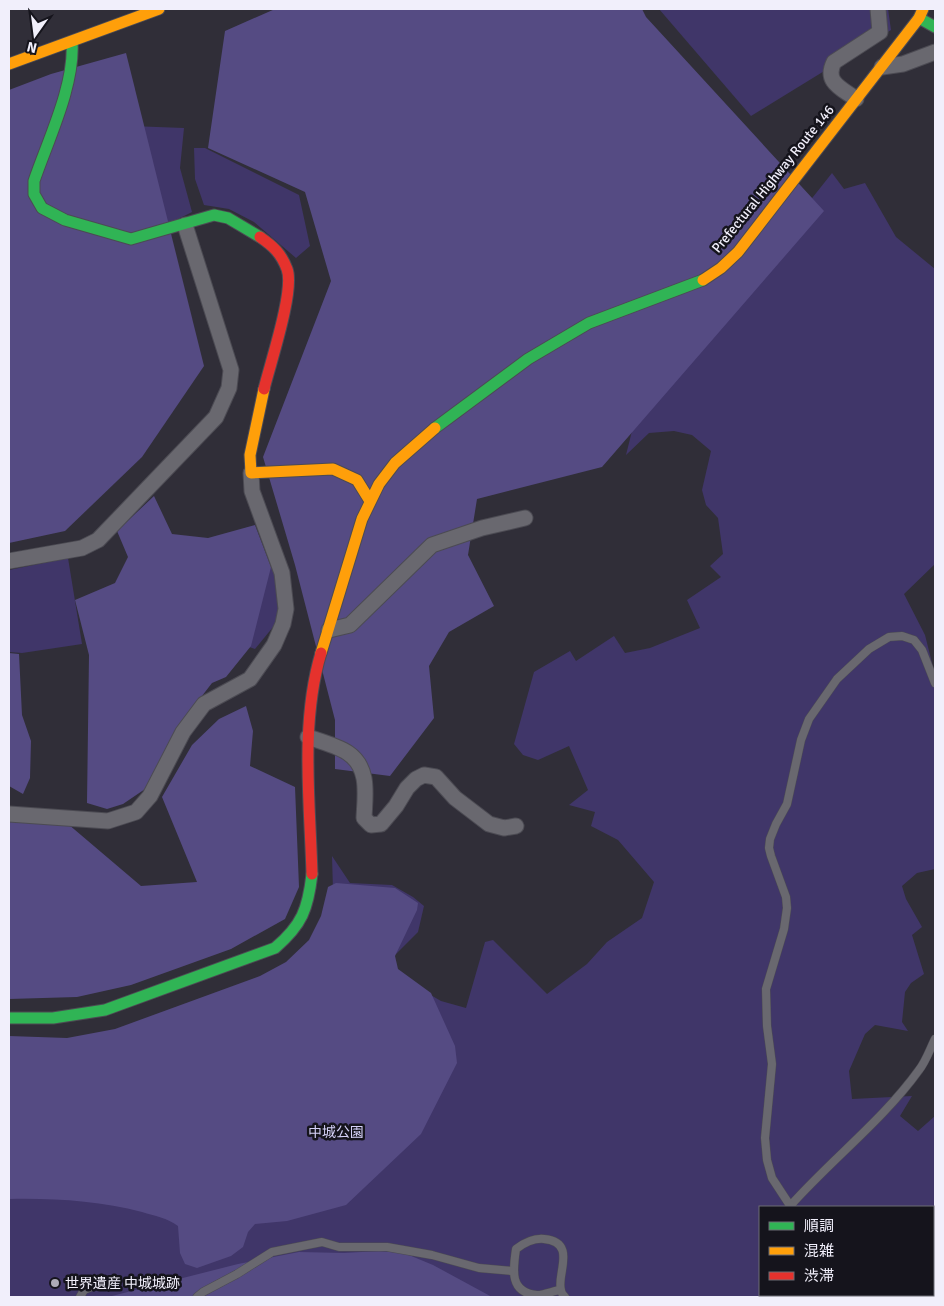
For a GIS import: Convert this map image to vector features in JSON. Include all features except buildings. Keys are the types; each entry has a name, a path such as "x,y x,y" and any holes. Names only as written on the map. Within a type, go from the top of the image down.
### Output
{"main road":[{"path":"9,64 159,9"},
{"path":"921,14 935,27"},
{"name":"Prefectural Highway Route 146","path":"9,1018 53,1018 105,1010 256,956 275,948 290,935 301,919 308,901 312,875 308,737 320,657 362,519 379,484 395,463 433,430 528,359 589,323 703,280 721,268 738,252 921,14"},
{"path":"72,42 73,59 68,84 34,181 34,194 42,208 65,220 131,239 185,225 214,215 228,218 274,246 288,270 287,303 269,368 250,455 251,473 333,469 356,480 370,501"}],"street":[{"path":"856,99 835,84 830,76 830,69 834,62 880,32 878,9"},
{"path":"882,67 903,64 935,52"},
{"path":"9,561 82,548 98,540 216,417 229,388 231,370 185,225"},
{"path":"9,814 108,821 136,812 150,796 183,732 204,704 250,679 274,645 283,624 286,608 282,573 252,491 251,473"},
{"path":"329,630 350,625 432,545 482,528 525,518"},
{"path":"308,737 348,753 357,763 364,776 364,818 371,825 381,824 407,788 416,779 424,775 436,777 455,798 489,824 504,828 516,826"}],"lane":[{"path":"935,683 922,650 914,640 902,636 888,638 869,650 837,679 808,719 801,740 787,804 770,839 769,848 786,897 787,908 784,929 766,989 767,1026 772,1064 765,1138 767,1160 772,1178 791,1206 813,1181 889,1107 920,1068 935,1039"},
{"path":"560,1290 538,1295 526,1292 516,1283 512,1270 516,1249 524,1243 539,1238 552,1240 561,1248 564,1260 560,1290 564,1297"},
{"path":"197,1297 272,1252 322,1242 339,1247 388,1247 432,1254 480,1268 512,1270"},
{"path":"80,1297 84,1290 91,1287"}],"green space":[{"path":"275,9 642,9 646,17 824,211 602,467 477,499 468,555 494,606 449,632 429,666 434,718 390,776 335,769 335,720 295,565 263,457 331,281 305,192 208,148 225,31"},
{"path":"659,9 888,9 891,30 751,116"},
{"path":"126,53 204,366 142,457 65,531 9,543 9,90 51,74"},
{"path":"104,125 184,128 180,168 192,212 90,263"},
{"path":"194,148 205,148 299,195 310,246 296,258 254,222 229,209 204,205 195,179"},
{"name":"中城公園","path":"832,173 844,189 865,183 896,237 935,269 935,564 904,594 925,635 935,675 935,869 917,873 902,886 906,899 922,927 912,935 924,974 911,983 905,992 902,1022 908,1031 875,1025 865,1034 849,1071 852,1099 912,1096 900,1116 918,1131 935,1116 935,1297 9,1297 9,1041 82,1041 273,979 318,938 333,891 332,856 350,883 392,885 424,906 418,932 396,954 388,953 391,972 441,1001 466,1008 485,942 493,940 547,994 587,964 607,942 642,918 654,882 618,840 591,826 595,812 569,805 588,790 569,746 538,760 523,755 514,744 534,672 570,651 576,661 614,636 625,653 650,648 700,628 687,600 721,577 710,566 723,554 718,518 706,505 702,490 711,451 692,435 674,431 649,433 626,455 634,423"},
{"path":"154,496 172,534 208,538 255,525 271,567 251,646 226,677 212,683 181,723 148,787 123,804 107,809 87,803 89,655 75,600 115,583 128,557 117,531"},
{"path":"68,558 82,644 22,653 9,652 9,570"},
{"path":"274,567 282,607 278,621 255,649 214,635 203,575"},
{"path":"9,653 19,654 22,715 31,741 30,778 23,794 9,786"},
{"path":"246,706 253,731 250,766 295,787 299,887 285,919 231,949 131,985 77,997 9,999 9,820 68,824 141,886 197,882 162,797 192,745 219,719"},
{"path":"336,883 395,888 418,903 417,910 395,956 398,969 431,993 455,1046 457,1063 421,1134 346,1205 287,1221 255,1224 248,1232 243,1247 231,1256 197,1268 185,1264 180,1253 178,1226 165,1219 126,1208 93,1203 43,1199 9,1199 9,1036 67,1038 115,1029 260,976 286,962 309,940 321,916 328,887"},
{"path":"379,1251 404,1253 433,1265 492,1297 108,1297 238,1264 299,1252 344,1253"}],"traffic: fast":[{"path":"919,18 935,27"},
{"path":"72,42 72,59 65,94 34,181 34,194 42,208 65,220 131,239 214,215 228,218 260,237"},
{"path":"435,428 528,359 589,323 703,280"},
{"path":"9,1018 53,1018 105,1010 275,948 298,924 306,907 312,874"}],"traffic: slow":[{"path":"9,64 159,9"},
{"path":"703,280 721,268 738,252 919,18 923,9"},
{"path":"264,389 250,455 251,473 333,469 357,480 370,501"},
{"path":"321,653 362,519 379,484 395,463 435,428"}],"traffic: jam":[{"path":"260,237 279,254 285,263 289,279 285,310 264,389"},
{"path":"312,874 308,791 308,735 310,707 321,653"}],"place":[{"name":"世界遺産 中城城跡","path":"55,1283"}]}
